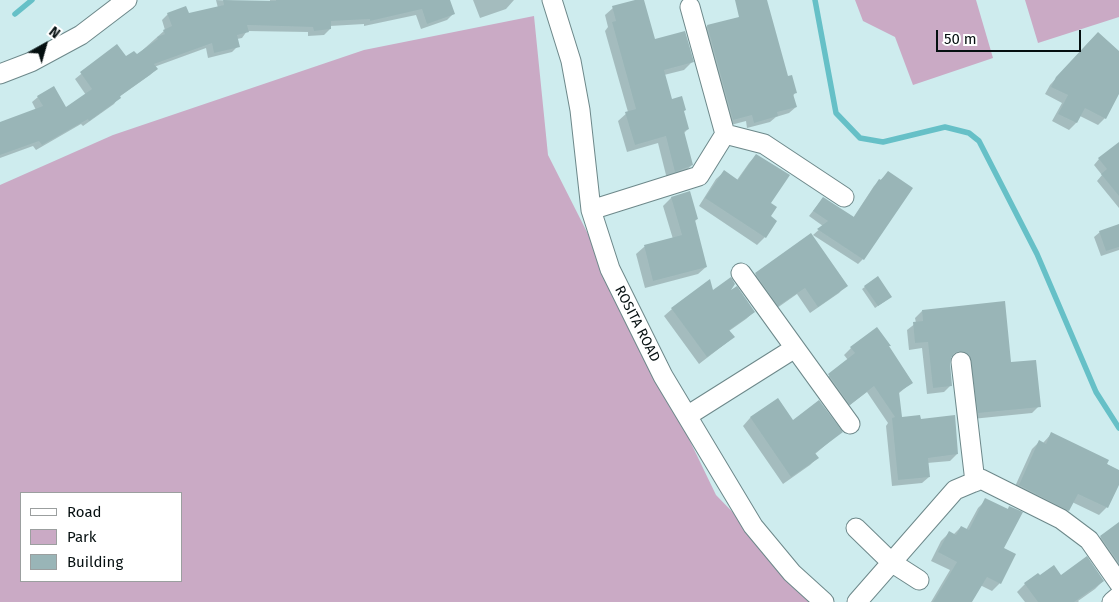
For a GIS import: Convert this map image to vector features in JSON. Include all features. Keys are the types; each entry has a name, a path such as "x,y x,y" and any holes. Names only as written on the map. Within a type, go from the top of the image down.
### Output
{"street":[{"path":"0,74 31,62 81,35 127,0"},
{"name":"ROSITA ROAD","path":"552,0 571,61 580,110 591,210 610,269 663,376 753,526 792,574 824,602"},
{"path":"591,210 699,176 725,134 690,7"},
{"path":"725,134 764,144 844,196"},
{"path":"741,273 850,424"},
{"path":"688,416 796,348"},
{"path":"961,362 975,482"},
{"path":"857,602 955,490 981,479 1061,520 1089,540 1119,583"},
{"path":"856,528 891,562 919,580"},
{"path":"1112,602 1119,596"}],"green space":[{"path":"855,0 976,0 993,58 913,85 895,37 863,21"},
{"path":"1025,0 1119,0 1119,17 1038,43"},
{"path":"534,16 548,155 636,329 716,495 820,602 0,602 0,185 113,135 364,50"}],"building":[{"path":"223,0 450,0 455,14 427,24 422,9 370,21 370,19 331,21 331,29 314,31 313,27 247,25 249,32 237,35 240,47 214,53 212,43 154,64 158,69 89,121 88,119 42,145 39,141 0,155 0,122 43,106 37,96 54,86 66,107 92,89 80,72 117,44 126,56 134,51 137,54 158,39 157,37 165,34 163,30 172,26 167,13 186,6 189,13 224,5"},
{"path":"635,0 644,0 655,39 685,31 694,62 664,70 672,99 682,96 689,129 684,131 693,165 675,172 666,136 635,145 625,112 636,109 612,22 616,21 612,6"},
{"path":"735,0 767,0 788,76 792,75 797,93 793,94 797,107 777,112 778,116 754,123 752,115 733,120 707,25 739,17"},
{"path":"1098,32 1119,51 1119,94 1106,119 1085,108 1077,123 1058,114 1068,95 1051,87 1056,77"},
{"path":"1119,142 1119,196 1101,174 1107,169 1098,158"},
{"path":"756,154 790,175 771,203 777,207 771,216 777,221 766,238 705,198 724,170 738,180"},
{"path":"888,171 913,188 864,260 817,229 828,221 813,211 823,197 854,217 879,179 881,180"},
{"path":"690,191 698,219 695,220 707,267 653,281 644,245 682,235 671,197"},
{"path":"1119,224 1119,247 1106,251 1099,231"},
{"path":"811,233 848,286 818,307 805,288 778,306 755,273"},
{"path":"878,276 892,297 878,306 864,286"},
{"path":"731,277 735,284 731,290 737,286 755,312 729,330 735,337 707,357 671,308 710,279 713,290"},
{"path":"1005,301 1011,362 1036,360 1041,407 978,413 970,356 965,352 959,351 954,353 950,363 952,386 933,388 928,342 915,343 913,322 923,321 922,310"},
{"path":"877,327 891,346 889,346 913,383 899,392 902,417 920,415 921,419 955,415 958,454 928,458 930,477 898,480 892,418 895,417 874,386 850,405 828,374 855,353 850,347"},
{"path":"778,398 793,420 819,400 843,432 815,453 819,458 791,477 750,417"},
{"path":"1051,432 1109,460 1107,464 1119,470 1119,485 1108,508 1078,494 1069,511 1019,485 1039,440 1046,444"},
{"path":"985,498 1008,509 1009,506 1023,512 1004,548 1016,554 1001,584 987,577 972,602 933,602 957,562 938,552 949,531 956,535 961,526 969,530"},
{"path":"1119,522 1119,563 1100,536"},
{"path":"1087,556 1104,581 1074,602 1038,602 1024,583 1054,565 1061,575"}],"waterway":[{"path":"15,14 32,0"},
{"path":"815,0 836,113 860,138 883,142 945,127 969,133 979,141 1037,254 1096,392 1119,428"}]}
